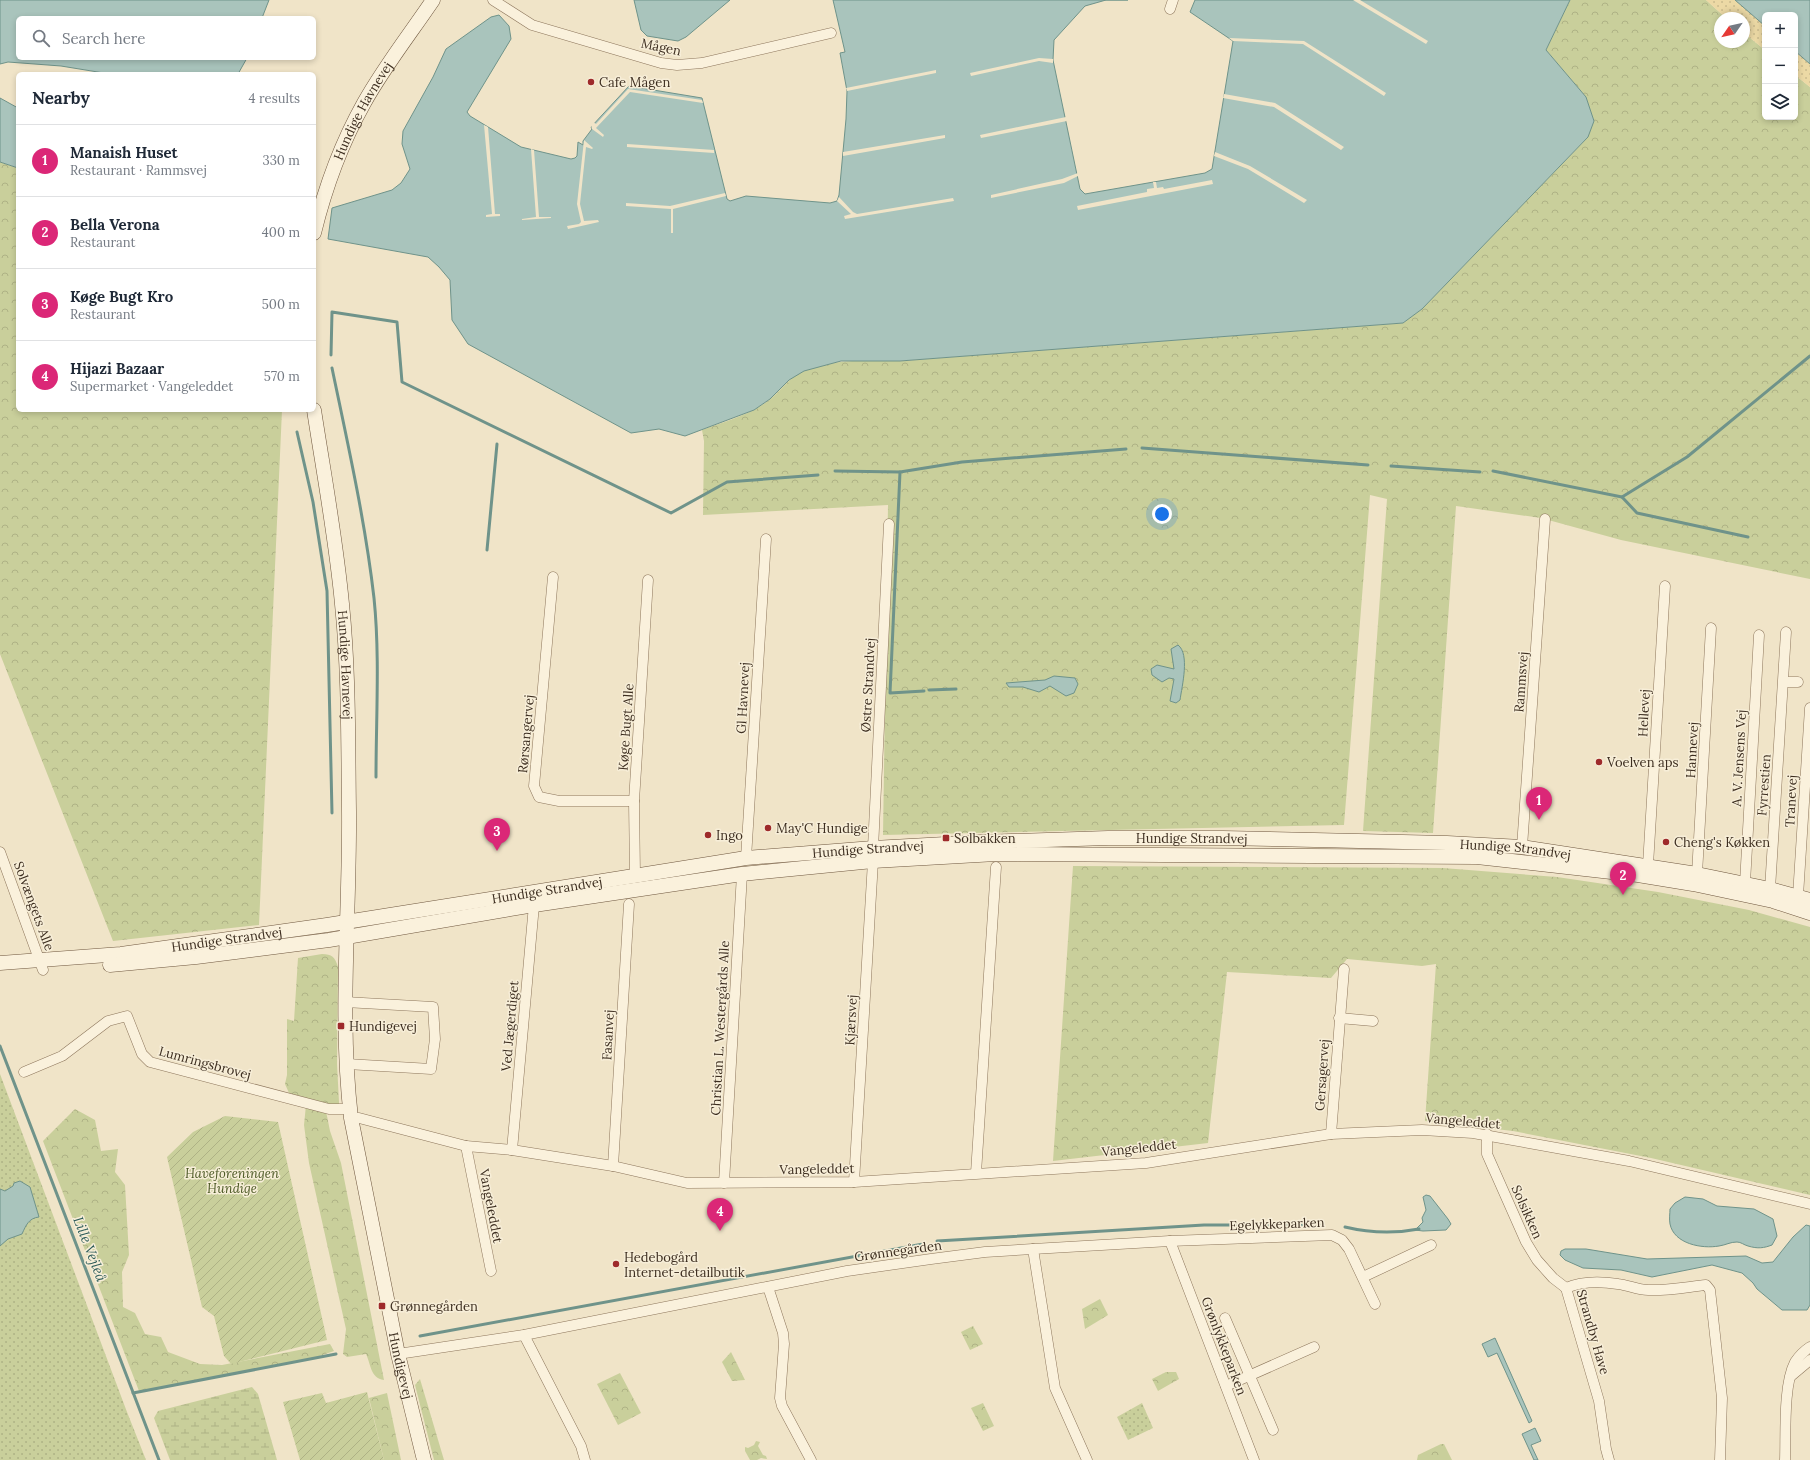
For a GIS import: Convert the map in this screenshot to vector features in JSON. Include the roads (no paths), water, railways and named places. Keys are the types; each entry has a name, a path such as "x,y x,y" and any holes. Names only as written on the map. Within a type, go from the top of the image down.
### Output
{"main road":[{"name":"Hundige Havnevej","path":"316,224 321,203 335,164 364,104 387,66 433,0"},
{"name":"Hundige Havnevej","path":"314,412 335,545 342,605 345,655 349,813 346,937"},
{"name":"Hundige Strandvej","path":"0,963 42,966 196,957 346,937 534,905 873,854 1108,838 1223,838 1447,843 1522,847 1648,865 1698,874 1745,883 1804,898"},
{"name":"Hundige Strandvej","path":"0,973 346,921 746,858 873,854 1477,857 1638,875 1693,884 1773,901 1810,913"},
{"name":"Hundigevej","path":"346,937 346,1064 351,1114 398,1354 424,1460"}],"street":[{"name":"Mågen","path":"493,0 532,25 655,61 676,65 702,63 831,33"},
{"name":"Rammsvej","path":"1522,847 1545,518"},
{"name":"Østre Strandvej","path":"873,854 889,524"},
{"name":"Gl Havnevej","path":"746,858 766,539"},
{"name":"Rørsangervej","path":"553,577 534,786 539,796 559,801 634,801"},
{"name":"Køge Bugt Alle","path":"635,875 634,801 648,580"},
{"name":"Hellevej","path":"1648,865 1665,586"},
{"name":"Hannevej","path":"1698,874 1711,628"},
{"name":"Fyrrestien","path":"1770,889 1786,632"},
{"name":"A. V. Jensens Vej","path":"1745,883 1759,635"},
{"path":"1784,682 1798,682"},
{"name":"Tranevej","path":"1804,898 1810,708"},
{"name":"Solvængets Alle","path":"0,852 42,966"},
{"name":"Kjærsvej","path":"854,1182 873,854"},
{"path":"976,1172 996,867"},
{"name":"Christian L. Westergårds Alle","path":"724,1183 742,874"},
{"name":"Fasanvej","path":"613,1166 629,904"},
{"name":"Ved Jægerdiget","path":"512,1150 534,905"},
{"name":"Gersagervej","path":"1331,1134 1344,970"},
{"path":"345,1002 433,1007 435,1039 431,1069 346,1064"},
{"name":"Lumringsbrovej","path":"24,1072 62,1056 108,1021 127,1016 142,1054 150,1062 351,1114"},
{"path":"1339,1018 1372,1021"},
{"name":"Vangeleddet","path":"351,1114 359,1118 466,1146 512,1150 613,1166 687,1184 854,1182 976,1172 1146,1163 1331,1134 1422,1130 1487,1134 1666,1169 1810,1204"},
{"name":"Solsikken","path":"1487,1134 1487,1154 1526,1242 1537,1260 1553,1278 1566,1288"},
{"name":"Vangeleddet","path":"466,1146 491,1271"},
{"name":"Egelykkeparken","path":"1170,1241 1332,1235 1342,1240 1349,1249 1375,1304"},
{"name":"Grønnegården","path":"398,1354 524,1335 850,1270 986,1252 1170,1241"},
{"name":"Grønlykkeparken","path":"1170,1241 1254,1460"},
{"path":"1363,1277 1432,1245"},
{"path":"1033,1249 1055,1388 1087,1460"},
{"name":"Strandby Have","path":"1609,1460 1599,1401 1566,1288 1578,1283 1590,1282 1617,1284 1647,1290 1706,1285 1710,1290 1722,1398 1720,1460"},
{"path":"768,1287 784,1344 780,1398 782,1406 811,1460"},
{"path":"1225,1318 1274,1430"},
{"path":"524,1335 582,1446 585,1460"},
{"path":"1226,1386 1314,1347"},
{"path":"1785,1460 1788,1390 1791,1376 1795,1363 1803,1352 1810,1347"},
{"path":"1791,1376 1810,1360"}],"water":[{"path":"0,0 269,0 263,16 16,16 16,60 246,60 239,72 98,72 61,66 8,62 0,64"},
{"path":"634,0 730,0 686,37 678,41 647,36 641,30"},
{"path":"833,0 1106,0 1085,6 1054,40 1053,60 1080,189 1085,194 1205,173 1212,169 1233,41 1190,12 1195,0 1570,0 1546,50 1586,97 1594,121 1588,137 1422,309 1403,323 900,361 841,361 804,371 789,380 770,399 754,410 685,436 659,429 631,433 468,344 452,320 450,280 428,257 328,239 332,208 392,190 401,183 410,169 402,144 403,131 433,77 446,49 491,17 499,15 509,26 511,39 467,112 470,116 521,147 571,159 575,158 577,156 578,142 583,145 583,141 592,129 591,127 629,86 702,98 727,199 730,201 746,196 830,203 837,201 839,195 846,119 847,91 840,53 845,52"},
{"path":"1735,0 1810,0 1810,64 1798,54 1798,12 1762,12 1762,23"},
{"path":"0,98 16,107 16,167 0,162"},
{"path":"1178,645 1182,649 1184,655 1184,671 1180,700 1176,703 1170,701 1174,679 1169,678 1162,682 1152,675 1151,669 1157,665 1174,669 1171,649"},
{"path":"1054,676 1075,678 1078,684 1074,693 1066,696 1050,686 1039,692 1023,687 1009,687 1006,683 1045,680"},
{"path":"20,1181 30,1187 39,1217 30,1220 22,1234 8,1239 0,1246 0,1189 5,1191 13,1186 14,1183"},
{"path":"1426,1195 1430,1196 1451,1224 1446,1230 1415,1230 1423,1222 1422,1218 1426,1210 1423,1197"},
{"path":"1685,1197 1703,1199 1717,1206 1754,1209 1773,1219 1777,1236 1772,1245 1761,1248 1747,1246 1740,1242 1732,1242 1721,1246 1712,1247 1690,1244 1677,1236 1670,1224 1670,1209 1675,1203"},
{"path":"1806,1225 1810,1226 1810,1305 1807,1310 1782,1310 1757,1289 1742,1273 1712,1265 1652,1277 1621,1270 1583,1268 1565,1260 1560,1255 1561,1251 1565,1249 1586,1249 1647,1259 1746,1256 1762,1263 1773,1262 1793,1237"},
{"path":"1495,1338 1532,1421 1529,1423 1497,1353 1488,1357 1482,1344"},
{"path":"1535,1428 1541,1441 1531,1445 1538,1460 1534,1460 1522,1434"}],"waterway":[{"path":"331,355 332,312 397,322 402,382 671,513 727,482 818,475"},
{"path":"1493,471 1622,497 1687,457 1810,356"},
{"path":"332,368 361,511 374,598 377,642 376,777"},
{"path":"297,432 313,502 327,591 332,813"},
{"path":"487,550 497,444"},
{"path":"1142,448 1368,465"},
{"path":"835,471 900,472 962,462 1126,449"},
{"path":"1391,466 1480,472"},
{"path":"900,472 890,693 924,691"},
{"path":"1622,497 1637,513 1748,537"},
{"path":"929,690 956,689"},
{"name":"Lille Vejleå","path":"0,1046 159,1460"},
{"path":"937,1241 1204,1225 1320,1225"},
{"path":"1345,1227 1363,1231 1382,1232 1400,1232 1419,1229"},
{"path":"420,1336 923,1244"},
{"path":"133,1393 336,1354"}],"place":[{"name":"Cafe Mågen","path":"591,82"},
{"name":"Voelven aps","path":"1599,762"},
{"name":"Manaish Huset","path":"1539,820"},
{"name":"May'C Hundige","path":"768,828"},
{"name":"Ingo","path":"708,835"},
{"name":"Solbakken","path":"946,838"},
{"name":"Cheng's Køkken","path":"1666,842"},
{"name":"Køge Bugt Kro","path":"497,851"},
{"name":"Bella Verona","path":"1623,895"},
{"name":"Hundigevej","path":"341,1026"},
{"name":"Hijazi Bazaar","path":"720,1231"},
{"name":"Hedebogård Internet-detailbutik","path":"616,1264"},
{"name":"Grønnegården","path":"382,1306"}],"park label":[{"name":"Haveforeningen Hundige","path":"232,1180"}]}
